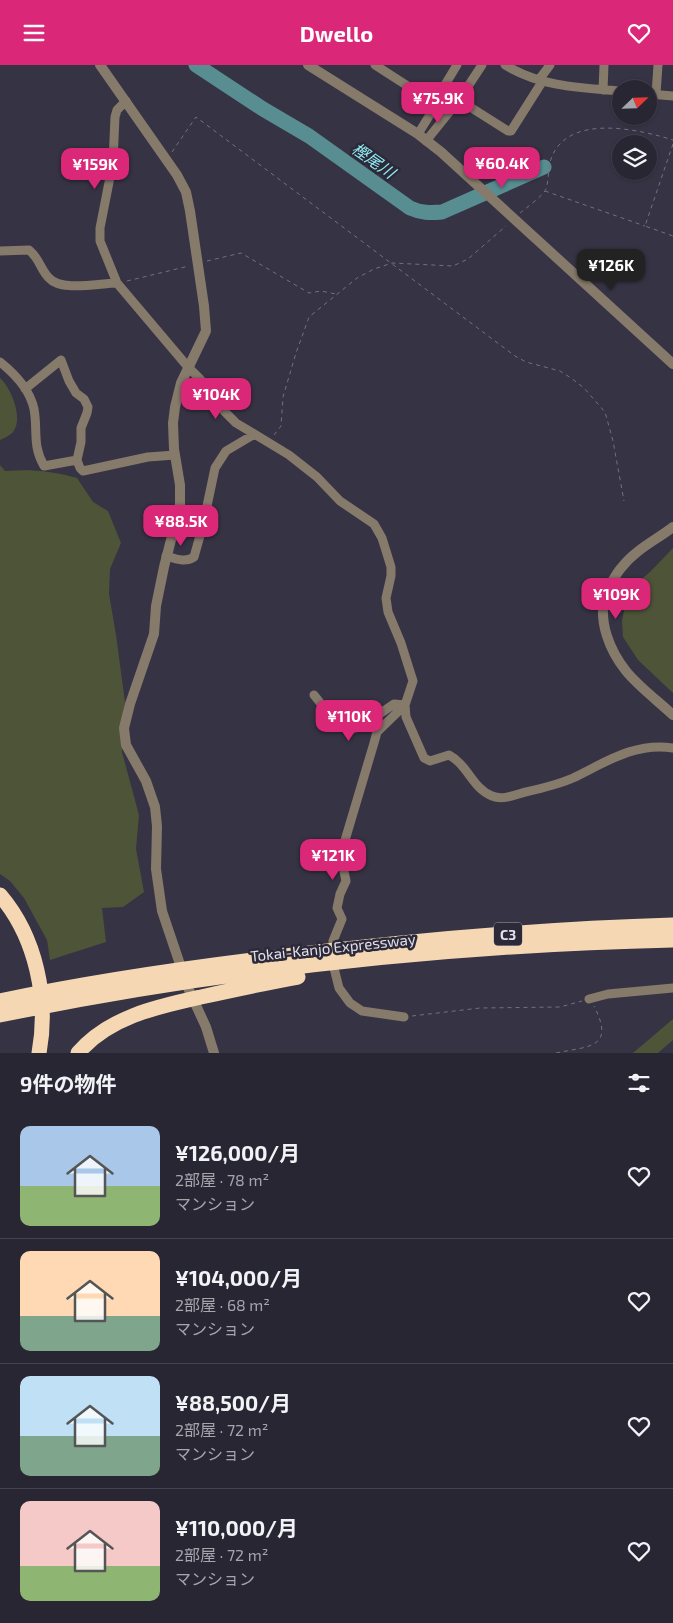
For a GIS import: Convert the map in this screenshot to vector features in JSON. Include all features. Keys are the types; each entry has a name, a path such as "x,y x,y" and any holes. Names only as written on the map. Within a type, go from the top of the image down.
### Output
{"highway":[{"path":"0,895 9,906 22,930 38,975 42,1005 42,1032 39,1053"},
{"path":"0,911 18,947 30,988 33,1016 29,1053"},
{"name":"Tokai-Kanjo Expressway","path":"0,1001 179,983 344,960 415,941 550,930 673,925"},
{"name":"Tokai-Kanjo Expressway","path":"0,1015 17,1000 177,970 344,960 477,949 673,940"},
{"path":"78,1053 102,1031 129,1017 163,1006 256,985 344,960"},
{"path":"0,995 17,1000"}],"street":[{"path":"100,65 166,158 186,192 198,263 206,331 181,383 175,407 173,423 175,455 180,485 180,505 166,556 156,606 154,635 125,720 125,736 126,745 146,781 155,807 157,826 156,869 162,911 188,988 206,1027 214,1053"},
{"path":"308,65 422,137 533,235 673,364"},
{"path":"375,65 387,68 434,103"},
{"path":"422,137 434,103 457,65"},
{"path":"422,137 459,99 482,65"},
{"path":"505,65 523,75 542,82 612,90"},
{"path":"459,99 508,131 511,131 542,82 541,77 550,65"},
{"path":"603,89 604,65"},
{"path":"655,80 658,65"},
{"path":"658,94 673,95"},
{"path":"126,101 117,110 114,117 112,169 100,233 104,253 117,284 236,423 289,455 317,477 340,501 374,524 382,538 391,567 392,576 386,598 388,611 413,681 405,705 406,717 424,758 430,761 449,755 458,760 476,785 494,797 509,797 571,779 609,759 634,750 648,747 673,748"},
{"path":"0,251 29,250 37,256 50,279 58,284 68,286 117,284"},
{"path":"25,389 61,361 76,393 84,399 88,407 81,428 78,459 80,468 83,471 148,457 175,455"},
{"path":"0,362 13,373 25,389 34,409 36,445 44,466 78,459"},
{"path":"166,556 182,561 194,557 204,525 215,468 226,451 253,435"},
{"path":"673,527 645,546 622,566 605,595 604,614 606,636 626,672 673,715"},
{"path":"314,695 338,725 349,730 362,726 394,704 405,705"},
{"path":"404,1017 362,1011 350,1003 339,988 334,968 333,941 342,919 338,907 340,894 346,881 342,862 344,847 374,743 378,732 405,705"},
{"path":"589,999 608,994 673,988"}],"path":[{"path":"166,158 196,117 515,356 526,362 560,371 584,388 605,412 610,425 624,501"},
{"path":"517,216 545,191 551,158 563,139 577,132 623,128 673,140"},
{"path":"646,226 673,144"},
{"path":"545,191 673,236"},
{"path":"268,443 281,426 282,397 290,368 309,317 357,278 374,269 392,263 453,266 468,259 510,222"},
{"path":"117,284 241,253 309,293 321,291 336,294"},
{"path":"404,1017 480,1008 560,1007 589,999 599,1017 602,1029 600,1039 588,1047 556,1053"}],"green space":[{"path":"0,378 15,403 17,419 13,432 0,440"},
{"path":"0,465 5,471 41,471 77,478 93,502 108,511 121,543 110,569 109,594 125,702 121,728 122,752 139,815 136,849 144,892 123,907 102,908 106,942 50,960 47,940 24,898 10,881 0,874"},
{"path":"673,548 673,693 638,660 623,637 622,621 625,605 632,587 650,572"},
{"path":"673,1019 673,1040 658,1053 633,1053"}],"waterway":[{"name":"樫尾川","path":"196,65 263,109 309,136 410,208 418,211 442,212 544,167"}]}
